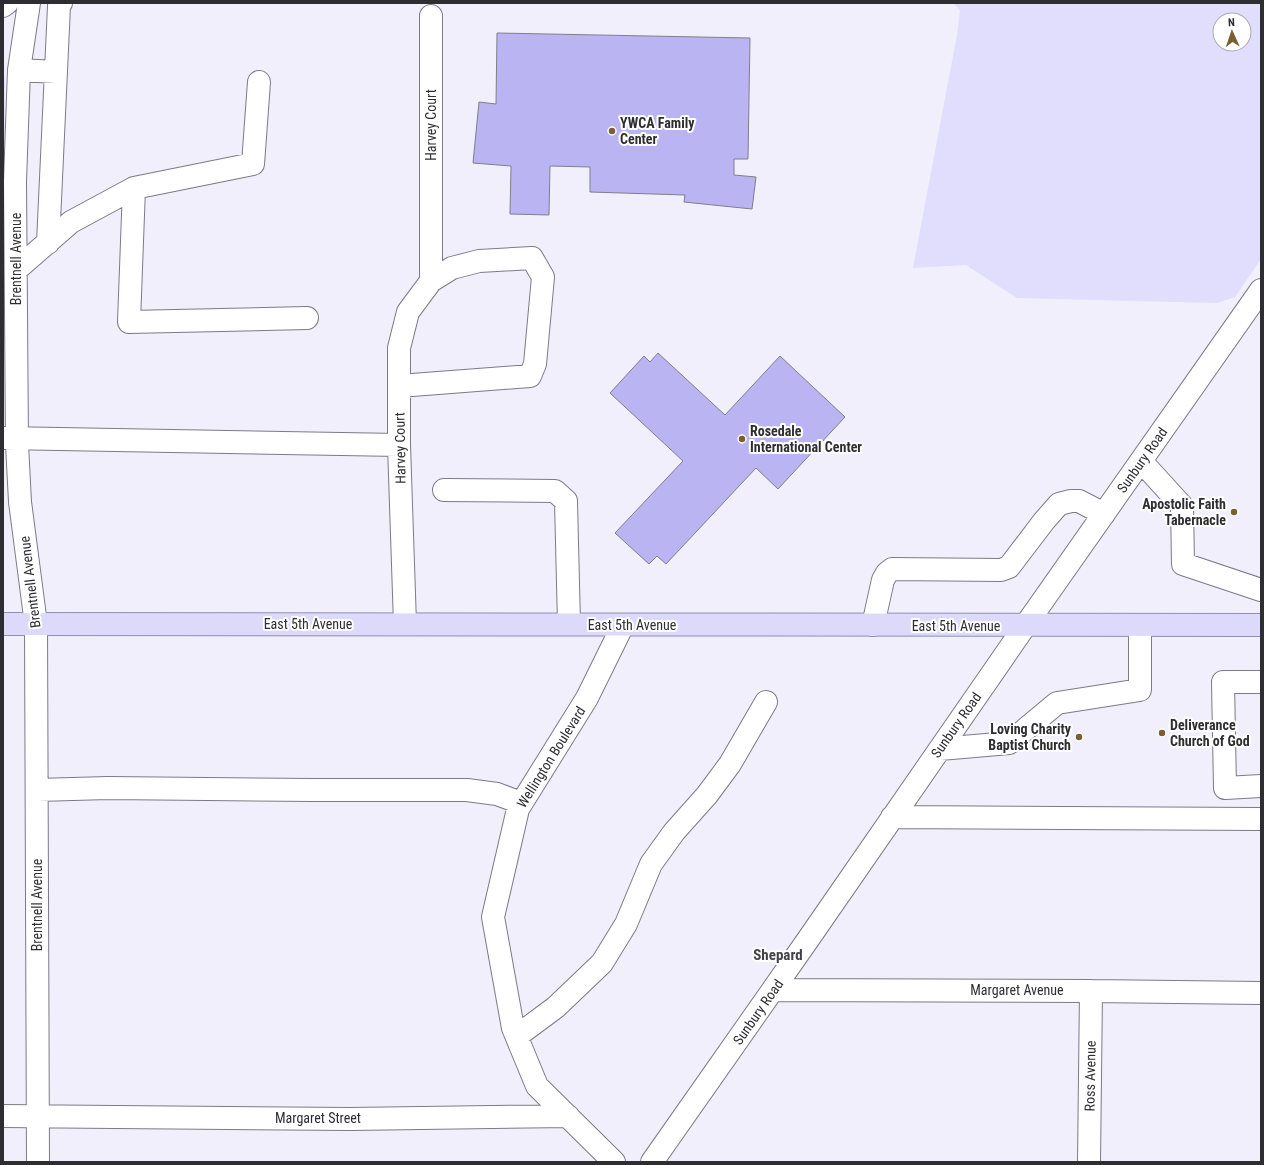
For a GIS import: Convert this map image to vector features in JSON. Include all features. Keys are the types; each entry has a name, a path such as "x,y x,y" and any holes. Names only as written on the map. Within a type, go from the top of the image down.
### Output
{"main road":[{"name":"East 5th Avenue","path":"3,624 1261,625"}],"street":[{"path":"3,6 7,3"},
{"name":"Brentnell Avenue","path":"29,3 19,70 15,181 16,270 10,438 36,624 38,1162"},
{"path":"48,243 60,3"},
{"name":"Harvey Court","path":"431,16 431,281"},
{"path":"19,70 56,72"},
{"path":"16,270 71,222 134,188 253,164 259,82"},
{"path":"134,188 129,322 307,318"},
{"name":"Harvey Court","path":"399,386 530,376 535,364 543,277 532,258 479,261 452,268 431,281 408,312 399,348 399,386 399,445 405,624"},
{"name":"Sunbury Road","path":"658,1161 892,817 1261,290"},
{"path":"10,438 399,445"},
{"path":"1141,461 1182,506 1182,564 1261,590"},
{"path":"444,490 556,491 566,501 569,624"},
{"path":"873,625 883,580 887,573 892,569 1001,570 1009,567 1059,504 1079,501 1104,514"},
{"name":"Wellington Boulevard","path":"568,1116 537,1086 513,1028 493,918 518,808 587,698 623,625"},
{"path":"940,749 1009,743 1057,703 1140,690 1140,626"},
{"path":"1261,682 1223,682 1225,788 1261,786"},
{"path":"517,1036 556,1007 602,963 626,924 651,864 674,832 707,795 730,764 766,702"},
{"path":"37,790 108,788 467,790 497,794 521,802"},
{"path":"892,817 1261,820"},
{"name":"Margaret Avenue","path":"773,990 1261,993"},
{"name":"Ross Avenue","path":"1089,1162 1091,991"},
{"name":"Margaret Street","path":"3,1116 350,1119 568,1116"},
{"path":"568,1116 614,1162"}],"shaded area":[{"path":"953,3 1261,3 1261,259 1235,297 1217,303 1017,298 966,265 913,268 957,35 960,10"},
{"path":"3,71 5,79 3,289"}],"building":[{"name":"YWCA Family Center","path":"497,33 750,38 748,159 734,159 734,175 756,177 752,209 684,202 685,195 590,192 590,167 550,166 549,215 510,214 511,166 473,163 479,102 496,104"},
{"name":"Rosedale International Center","path":"658,353 725,415 780,356 845,417 778,489 756,468 666,564 657,556 649,564 615,533 683,461 610,393 644,356 650,362"}],"place":[{"name":"YWCA Family Center","path":"612,131"},
{"name":"Rosedale International Center","path":"742,439"},
{"name":"Apostolic Faith Tabernacle","path":"1234,512"},
{"name":"Deliverance Church of God","path":"1162,733"},
{"name":"Loving Charity Baptist Church","path":"1079,737"}],"district":[{"name":"Shepard","path":"778,955"}]}
